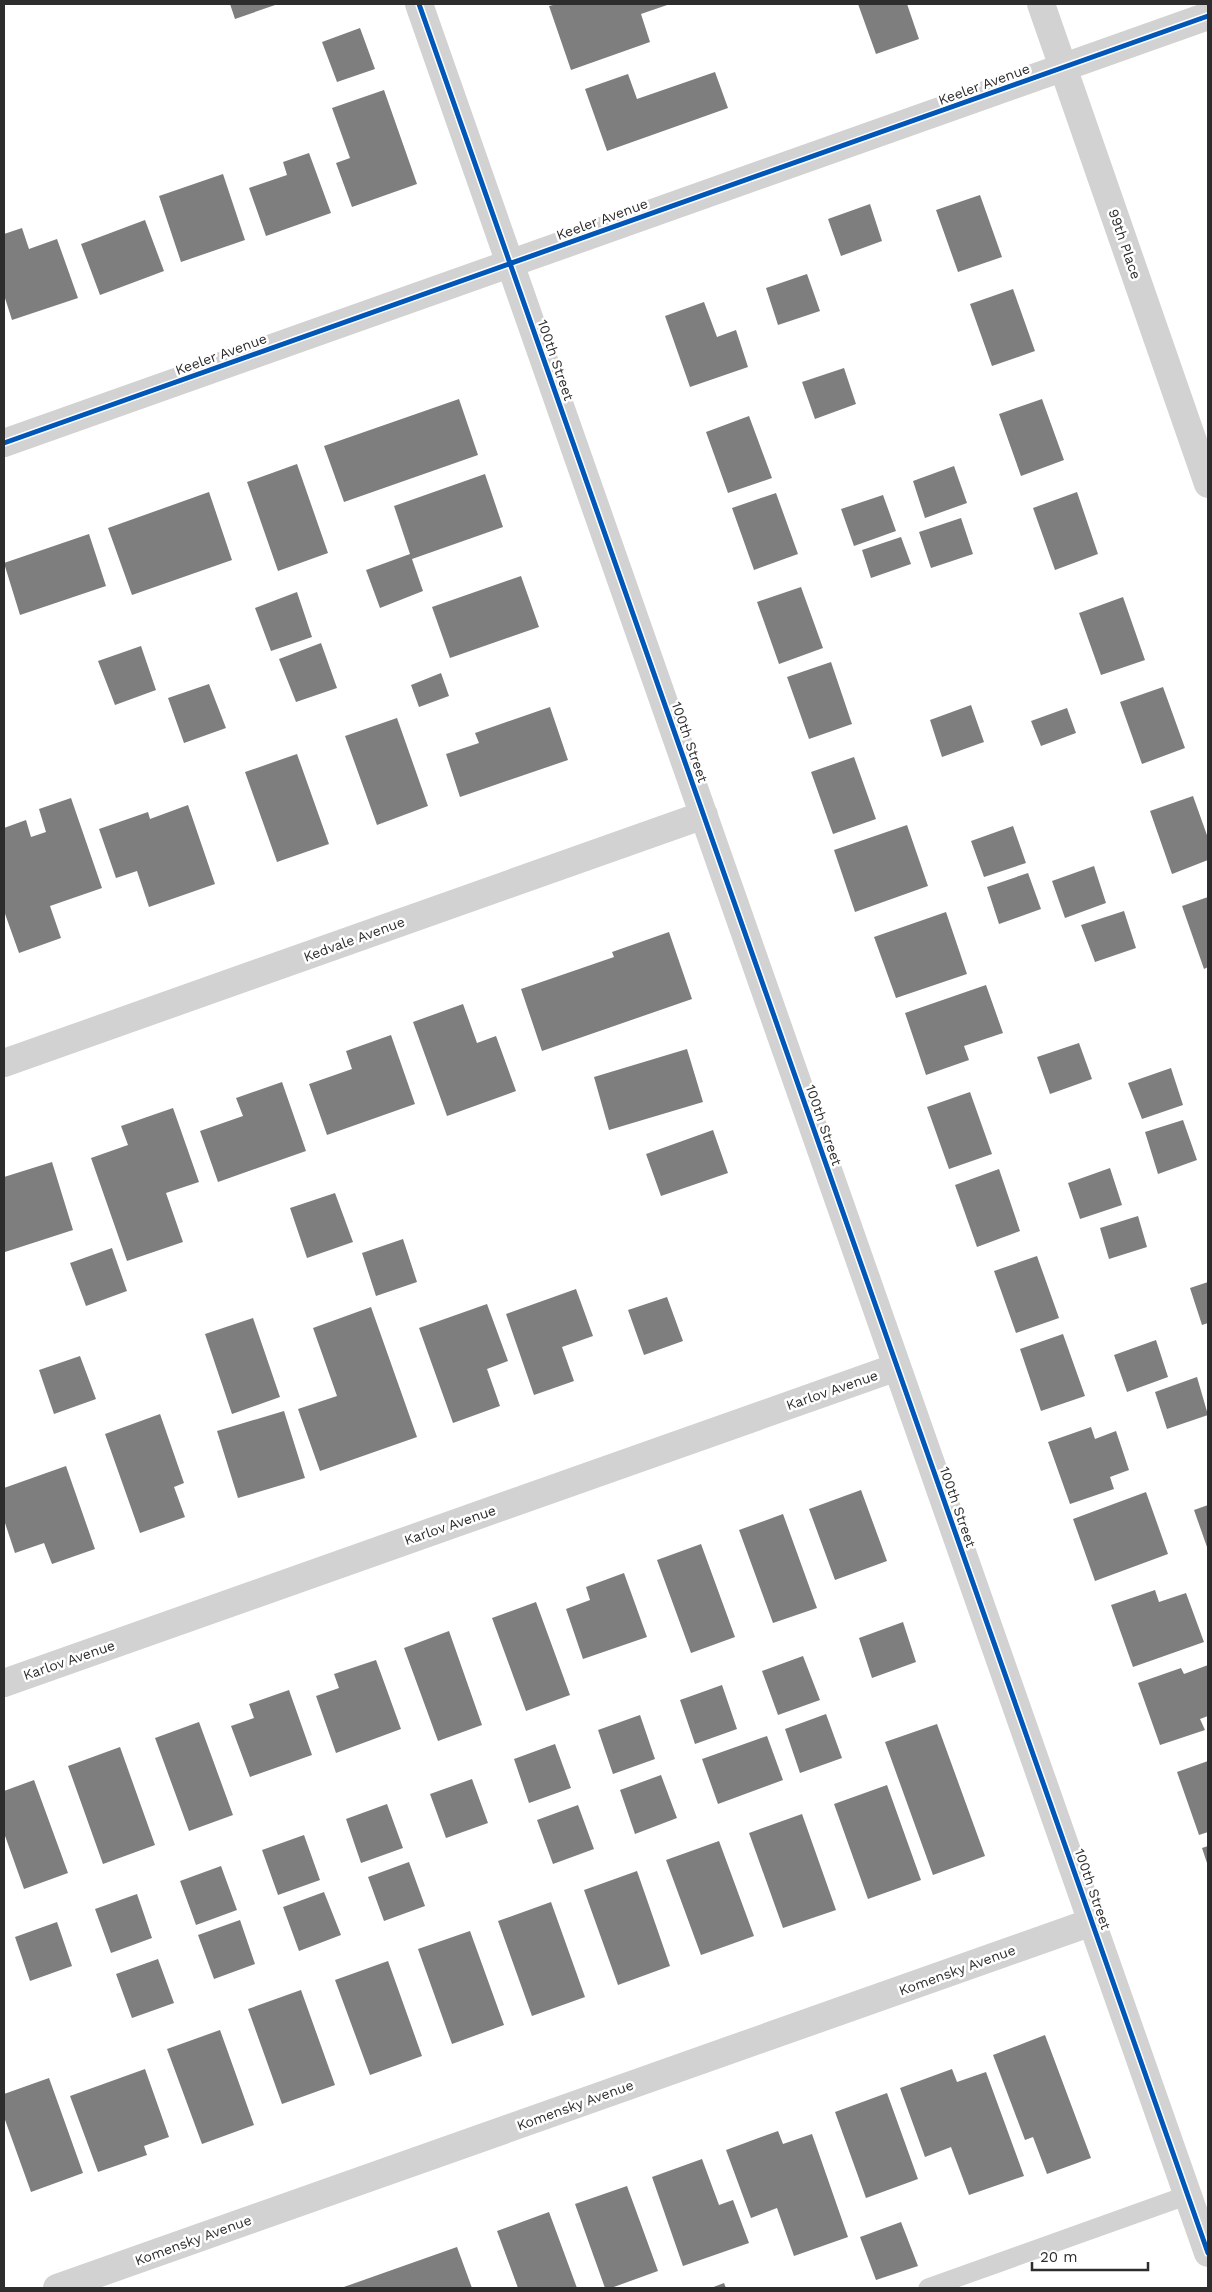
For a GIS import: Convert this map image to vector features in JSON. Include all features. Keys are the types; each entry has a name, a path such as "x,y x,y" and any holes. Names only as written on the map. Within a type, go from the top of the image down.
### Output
{"street":[{"name":"100th Street","path":"419,4 1208,2253"},
{"name":"99th Place","path":"1041,4 1208,484"},
{"name":"Keeler Avenue","path":"4,443 1208,16"},
{"name":"Kedvale Avenue","path":"4,1063 704,815"},
{"name":"Karlov Avenue","path":"4,1683 897,1367"},
{"name":"Komensky Avenue","path":"57,2288 1092,1922"}],"lane":[{"path":"928,2288 1188,2195"}],"building":[{"path":"230,4 278,4 235,19"},
{"path":"557,4 670,4 641,14 650,42 571,70 549,6"},
{"path":"858,4 907,4 919,39 876,54"},
{"path":"360,28 375,69 337,82 322,42"},
{"path":"715,72 728,108 607,151 585,89 628,74 637,99"},
{"path":"384,90 417,184 352,207 336,163 350,158 332,108"},
{"path":"309,153 331,213 266,236 249,188 287,175 283,162"},
{"path":"223,174 245,240 181,262 159,196"},
{"path":"980,195 1002,257 958,272 936,210"},
{"path":"870,204 882,241 841,256 828,219"},
{"path":"145,220 164,271 100,295 81,244"},
{"path":"22,228 29,249 57,239 78,298 12,320 4,295 4,234"},
{"path":"807,274 820,311 778,325 766,288"},
{"path":"1013,289 1035,351 992,366 970,304"},
{"path":"704,302 717,337 736,330 748,367 690,387 665,316"},
{"path":"844,368 856,404 815,419 802,382"},
{"path":"459,399 478,455 344,502 324,446"},
{"path":"1042,399 1064,460 1021,476 999,414"},
{"path":"749,416 772,478 728,493 706,432"},
{"path":"297,464 328,553 278,571 247,482"},
{"path":"954,466 967,503 925,518 913,481"},
{"path":"485,474 503,527 412,559 423,591 380,608 366,570 410,554 394,506"},
{"path":"209,492 232,560 132,595 108,528"},
{"path":"1077,492 1098,554 1055,570 1033,508"},
{"path":"776,493 798,554 754,570 732,508"},
{"path":"883,495 896,531 854,546 841,509"},
{"path":"961,518 973,554 931,568 919,532"},
{"path":"89,534 106,586 20,615 4,563"},
{"path":"901,537 911,564 871,578 862,550"},
{"path":"521,576 539,627 450,658 432,607"},
{"path":"801,587 823,648 779,664 757,602"},
{"path":"297,592 312,637 271,651 255,608"},
{"path":"1123,597 1145,660 1101,675 1079,613"},
{"path":"321,643 337,688 296,702 279,659"},
{"path":"141,646 156,690 115,705 98,661"},
{"path":"831,662 852,724 809,739 787,677"},
{"path":"441,673 449,696 419,707 411,685"},
{"path":"209,684 226,728 184,743 168,698"},
{"path":"1163,687 1185,748 1142,764 1120,702"},
{"path":"971,705 984,742 942,757 930,720"},
{"path":"550,707 568,760 460,797 446,754 479,743 475,733"},
{"path":"1067,708 1076,733 1041,746 1031,721"},
{"path":"397,718 428,806 377,825 345,736"},
{"path":"297,754 329,844 277,862 245,772"},
{"path":"854,757 876,819 833,834 811,772"},
{"path":"1193,796 1208,838 1208,860 1172,874 1150,811"},
{"path":"71,798 102,888 50,906 61,938 19,953 4,911 4,828 26,820 31,837 46,832 39,809"},
{"path":"188,805 215,884 149,907 137,871 116,878 99,829 148,812 150,819"},
{"path":"907,825 928,886 855,912 834,850"},
{"path":"1013,826 1026,863 984,877 971,841"},
{"path":"1094,866 1106,903 1065,918 1052,881"},
{"path":"1028,873 1041,909 999,924 987,887"},
{"path":"1208,897 1208,967 1204,969 1182,906"},
{"path":"1124,911 1136,948 1095,962 1081,925"},
{"path":"946,912 967,974 896,998 874,937"},
{"path":"669,932 692,999 542,1051 521,989 614,957 612,952"},
{"path":"986,985 1003,1033 964,1046 969,1060 926,1075 905,1013"},
{"path":"463,1004 477,1043 496,1036 516,1091 447,1116 413,1022"},
{"path":"391,1035 415,1104 327,1135 309,1084 352,1069 346,1051"},
{"path":"1079,1043 1092,1079 1050,1094 1037,1057"},
{"path":"687,1049 703,1102 609,1130 594,1077"},
{"path":"1171,1068 1183,1105 1142,1119 1128,1083"},
{"path":"282,1082 306,1151 218,1182 200,1131 243,1116 236,1098"},
{"path":"970,1092 992,1154 949,1169 927,1107"},
{"path":"173,1108 199,1182 166,1193 183,1242 127,1261 91,1158 128,1145 121,1126"},
{"path":"1183,1120 1197,1160 1158,1174 1145,1132"},
{"path":"713,1130 728,1173 661,1196 646,1154"},
{"path":"52,1162 73,1230 5,1252 4,1177"},
{"path":"1110,1168 1122,1205 1080,1219 1068,1183"},
{"path":"999,1169 1020,1231 977,1247 955,1185"},
{"path":"335,1193 353,1242 307,1258 290,1208"},
{"path":"1138,1216 1147,1247 1109,1259 1100,1228"},
{"path":"403,1239 417,1282 376,1296 362,1253"},
{"path":"112,1248 127,1291 86,1306 70,1263"},
{"path":"1037,1256 1059,1318 1016,1333 994,1271"},
{"path":"1208,1282 1208,1323 1202,1325 1190,1288"},
{"path":"576,1289 593,1336 562,1347 574,1381 534,1395 506,1314"},
{"path":"667,1297 683,1341 644,1355 628,1310"},
{"path":"487,1304 508,1361 487,1369 500,1406 453,1423 419,1328"},
{"path":"371,1307 417,1437 320,1471 298,1409 337,1396 313,1328"},
{"path":"253,1318 280,1397 232,1414 205,1334"},
{"path":"1063,1334 1085,1396 1041,1411 1020,1349"},
{"path":"1156,1340 1168,1377 1127,1392 1114,1355"},
{"path":"80,1356 96,1399 54,1414 39,1370"},
{"path":"1197,1377 1208,1415 1167,1429 1155,1392"},
{"path":"284,1411 305,1478 238,1498 217,1431"},
{"path":"160,1414 184,1483 174,1487 185,1517 140,1533 105,1434"},
{"path":"1091,1427 1095,1439 1116,1431 1129,1470 1110,1477 1114,1489 1070,1504 1048,1442"},
{"path":"66,1466 95,1549 52,1564 44,1543 15,1553 4,1520 4,1488"},
{"path":"861,1490 887,1561 835,1580 809,1509"},
{"path":"1146,1492 1168,1554 1095,1581 1073,1519"},
{"path":"1208,1505 1208,1547 1207,1547 1194,1510"},
{"path":"783,1514 817,1608 773,1623 739,1530"},
{"path":"701,1544 735,1637 691,1653 657,1560"},
{"path":"624,1573 647,1637 583,1659 566,1609 590,1600 586,1587"},
{"path":"1155,1590 1159,1602 1186,1593 1204,1642 1133,1667 1111,1605"},
{"path":"536,1602 570,1695 526,1711 492,1618"},
{"path":"903,1622 916,1662 872,1678 859,1638"},
{"path":"449,1631 482,1725 438,1741 404,1648"},
{"path":"803,1656 820,1700 778,1715 762,1671"},
{"path":"376,1660 401,1729 336,1753 316,1696 339,1688 334,1674"},
{"path":"1208,1665 1208,1716 1200,1719 1205,1730 1160,1745 1138,1683 1181,1668 1184,1674"},
{"path":"722,1685 737,1729 695,1744 680,1700"},
{"path":"289,1690 312,1755 250,1777 231,1726 254,1718 249,1704"},
{"path":"826,1714 842,1758 800,1773 785,1729"},
{"path":"640,1715 655,1759 613,1774 598,1730"},
{"path":"199,1722 233,1815 189,1831 155,1738"},
{"path":"937,1724 985,1856 933,1875 885,1742"},
{"path":"767,1736 783,1780 718,1804 702,1759"},
{"path":"555,1744 571,1788 529,1803 514,1759"},
{"path":"120,1747 155,1845 103,1864 68,1766"},
{"path":"1208,1761 1208,1832 1199,1835 1177,1772"},
{"path":"661,1775 677,1818 635,1834 620,1790"},
{"path":"472,1779 488,1823 446,1838 430,1794"},
{"path":"34,1780 68,1873 24,1889 4,1833 4,1791"},
{"path":"887,1785 921,1880 868,1899 834,1804"},
{"path":"387,1804 403,1848 361,1863 346,1819"},
{"path":"578,1805 594,1849 553,1864 537,1820"},
{"path":"802,1814 836,1910 783,1928 749,1833"},
{"path":"304,1835 320,1880 278,1895 262,1850"},
{"path":"719,1841 754,1936 701,1955 666,1860"},
{"path":"1208,1846 1208,1866 1202,1848"},
{"path":"409,1862 425,1906 384,1921 368,1877"},
{"path":"221,1866 237,1910 196,1925 180,1881"},
{"path":"637,1871 670,1966 618,1985 584,1890"},
{"path":"324,1892 341,1935 299,1951 283,1907"},
{"path":"137,1894 152,1938 111,1953 95,1909"},
{"path":"551,1902 585,1997 532,2016 498,1921"},
{"path":"240,1920 255,1964 214,1979 198,1935"},
{"path":"57,1922 72,1966 30,1981 15,1937"},
{"path":"470,1931 504,2025 452,2044 418,1949"},
{"path":"158,1959 174,2003 132,2018 116,1974"},
{"path":"388,1961 422,2056 370,2075 335,1980"},
{"path":"301,1990 335,2085 282,2104 248,2009"},
{"path":"220,2030 254,2125 202,2144 167,2049"},
{"path":"1045,2035 1091,2158 1047,2174 1033,2137 1025,2140 993,2055"},
{"path":"145,2069 169,2137 144,2146 147,2155 98,2172 70,2096"},
{"path":"952,2069 957,2082 986,2072 1024,2176 969,2195 951,2147 925,2157 900,2088"},
{"path":"49,2078 83,2173 31,2192 4,2117 4,2094"},
{"path":"887,2093 918,2179 866,2198 835,2112"},
{"path":"778,2131 783,2144 812,2134 848,2237 794,2256 777,2208 751,2218 726,2150"},
{"path":"702,2159 719,2205 733,2200 749,2243 683,2266 652,2177"},
{"path":"627,2186 658,2271 611,2288 605,2288 575,2204"},
{"path":"549,2212 577,2288 518,2288 497,2231"},
{"path":"901,2222 918,2266 876,2280 860,2237"},
{"path":"457,2247 472,2288 341,2288"},
{"path":"724,2283 726,2288 711,2288"}],"cycle path":[{"path":"419,4 1208,2253"},
{"path":"4,443 1208,16"}]}
